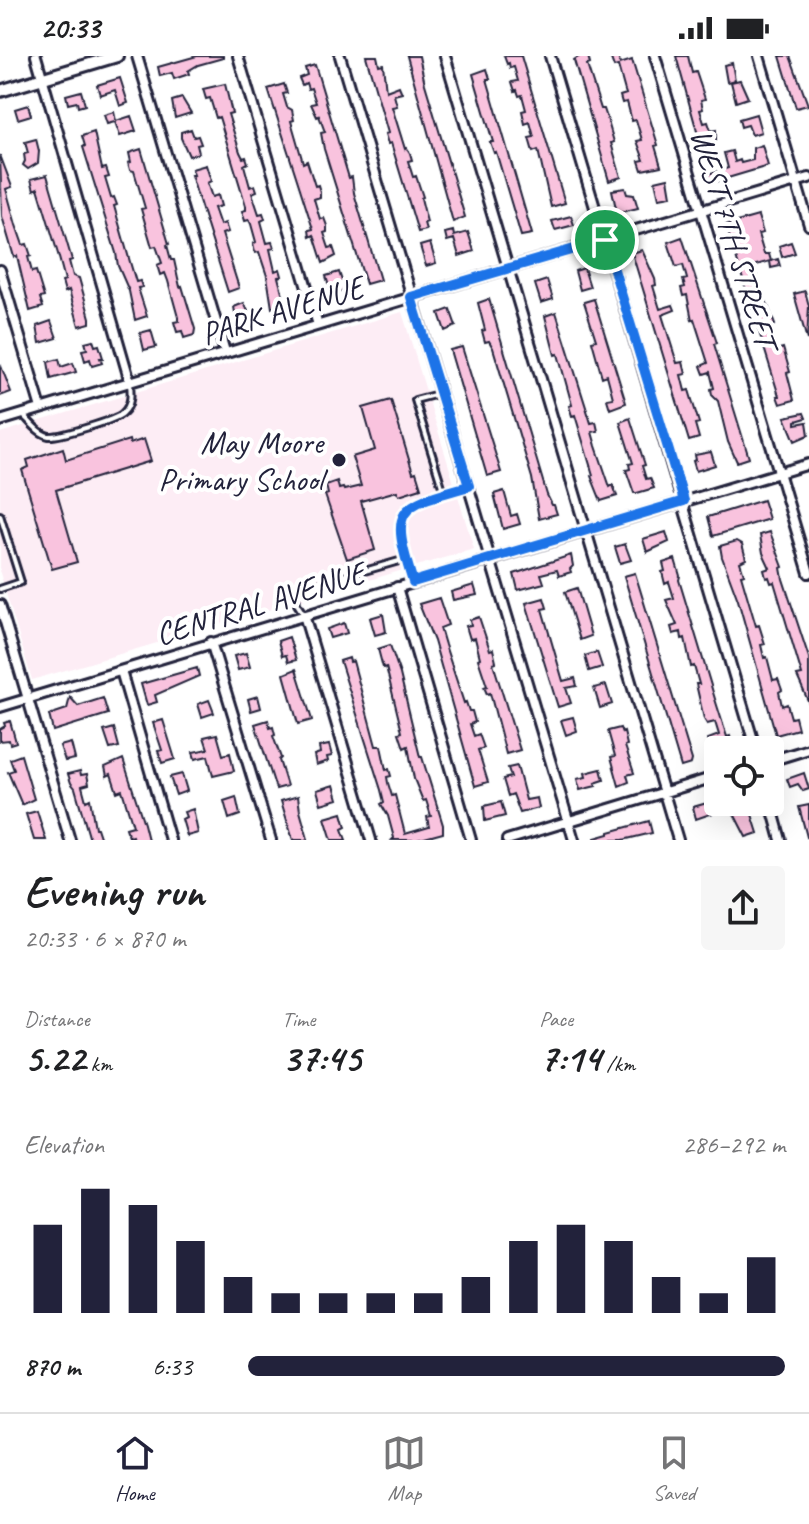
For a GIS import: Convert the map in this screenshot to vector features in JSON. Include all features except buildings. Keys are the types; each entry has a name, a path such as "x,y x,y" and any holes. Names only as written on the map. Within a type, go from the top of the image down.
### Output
{"street":[{"path":"36,56 130,382"},
{"path":"0,91 117,56"},
{"path":"137,56 225,352"},
{"path":"238,56 318,325"},
{"path":"340,56 574,840"},
{"path":"445,56 678,840"},
{"path":"550,56 752,736"},
{"name":"WEST 7TH STREET","path":"655,56 809,573"},
{"path":"759,56 809,225"},
{"name":"PARK AVENUE","path":"0,421 809,178"},
{"path":"0,270 41,408"},
{"name":"CENTRAL AVENUE","path":"0,707 809,464"},
{"path":"397,587 471,840"},
{"path":"0,605 70,840"},
{"path":"304,615 371,840"},
{"path":"211,642 271,840"},
{"path":"121,671 170,840"},
{"path":"784,757 809,749"},
{"path":"507,840 704,780"},
{"path":"774,816 781,840"}],"lane":[{"path":"23,414 35,429 48,436 67,433 122,415 128,406 130,382"},
{"path":"440,393 415,400 444,493"},
{"path":"413,582 400,537 401,520 410,506 420,500 469,486"},
{"path":"0,515 21,582 0,589"},
{"path":"304,615 297,604 295,591 406,559"}],"shaded area":[{"path":"402,312 474,549 32,680 0,573 0,433"}],"place":[{"name":"May Moore Primary School","path":"339,460"}],"route":[{"path":"605,240 684,501 413,582 400,537 401,520 410,506 420,500 469,486 411,297 605,240"}]}
